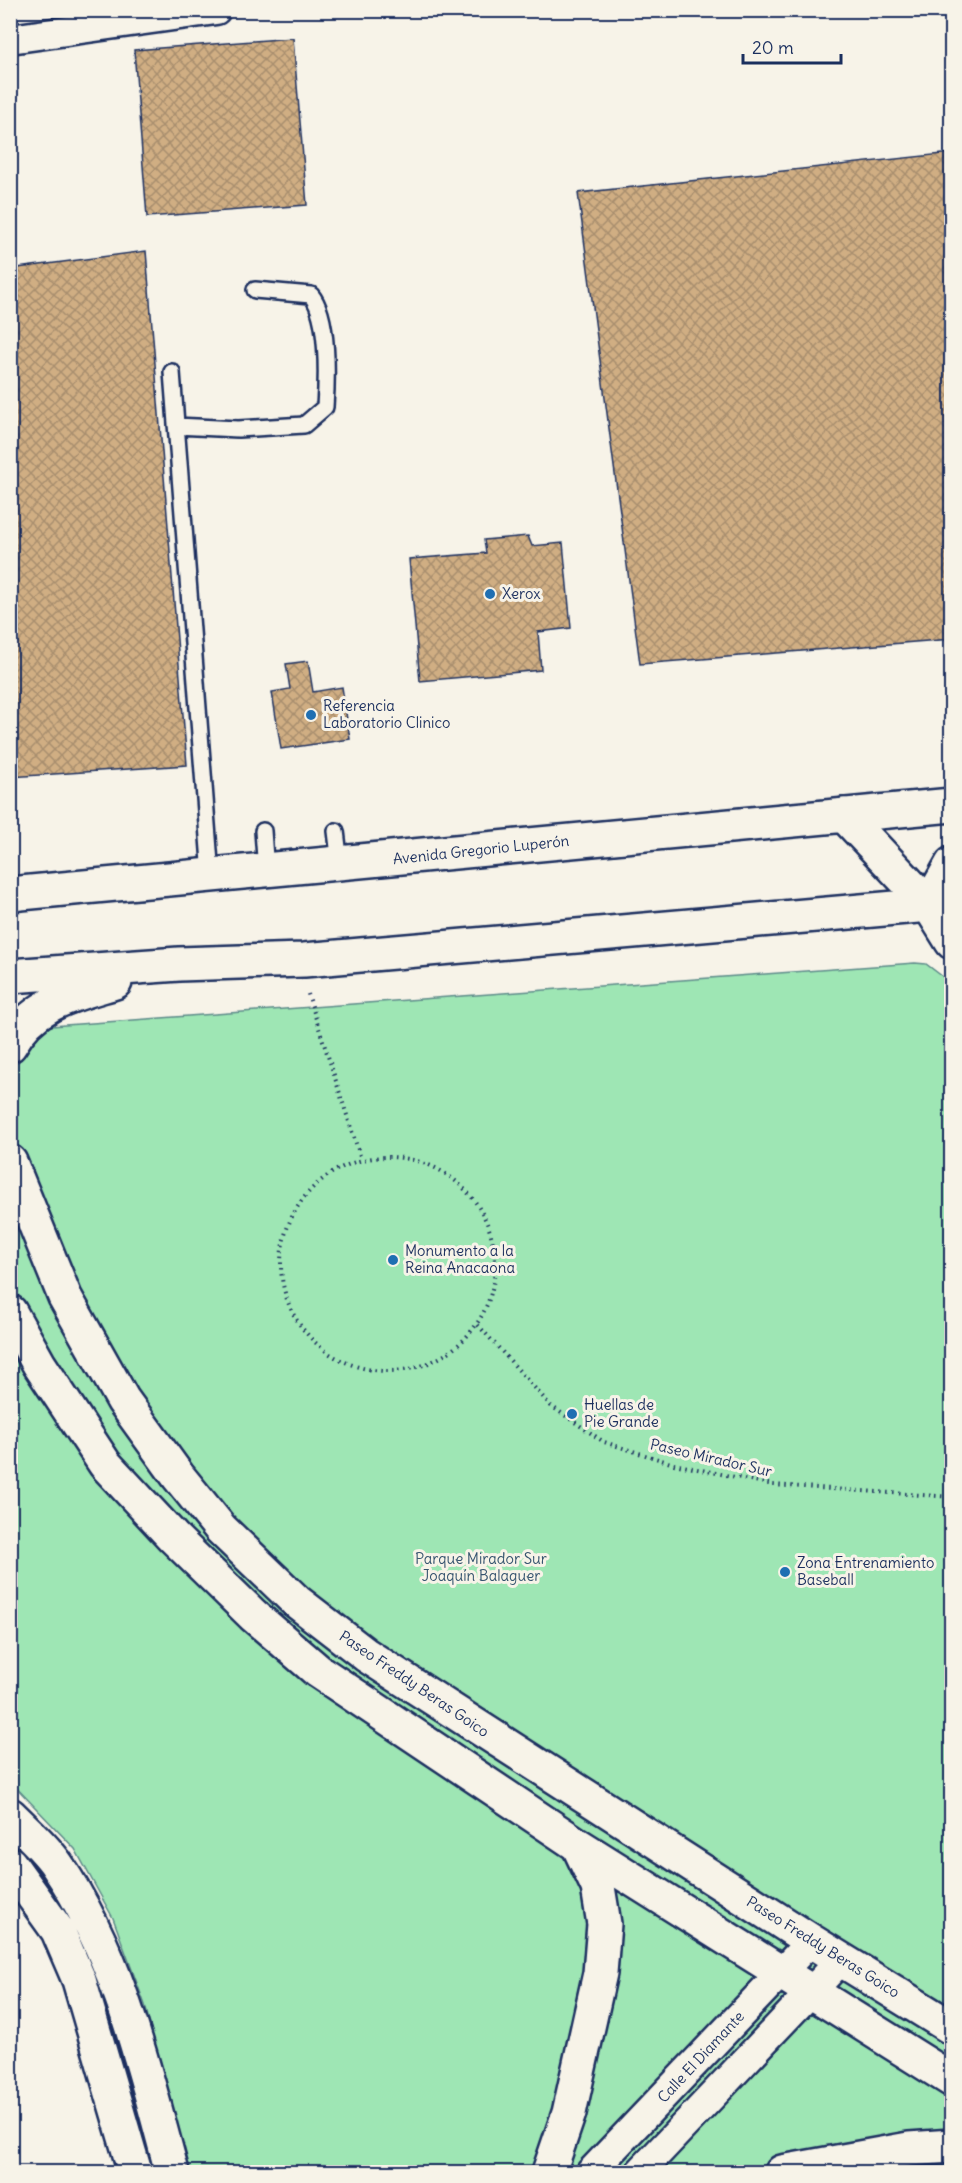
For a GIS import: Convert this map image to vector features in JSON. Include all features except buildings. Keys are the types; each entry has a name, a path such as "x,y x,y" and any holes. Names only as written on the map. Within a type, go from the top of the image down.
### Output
{"street":[{"path":"10,39 216,10"},
{"name":"Avenida Gregorio Luperón","path":"10,894 951,805"},
{"path":"844,815 940,904 951,942"},
{"path":"940,904 951,864"},
{"path":"10,976 179,964 304,960 940,904"},
{"path":"10,1045 21,1026 58,999 179,964"},
{"name":"Paseo Freddy Beras Goico","path":"10,1162 65,1297 123,1400 178,1476 220,1528 296,1601 366,1655 811,1941 951,2028"},
{"path":"10,1312 39,1364 105,1464 172,1537 253,1615 318,1671 578,1845 951,2080"},
{"path":"10,1815 56,1863 92,1923 125,2009 172,2172"},
{"path":"549,2172 569,2113 600,1973 604,1924 598,1887 578,1845"},
{"path":"10,1864 58,1931 79,1980 135,2172"},
{"name":"Calle El Diamante","path":"591,2172 811,1941"},
{"path":"640,2172 842,1959"},
{"path":"782,2172 909,2149 951,2146"}],"lane":[{"path":"176,426 238,429 304,425 325,407 327,374 319,304 311,295 255,290"},
{"path":"172,372 211,876"},
{"path":"263,831 266,871"},
{"path":"336,831 340,864"}],"path":[{"path":"304,960 308,998 362,1159"},
{"path":"398,1157 434,1167 464,1188 485,1219 495,1254 492,1291 478,1325 452,1352 417,1369 380,1372 343,1362 312,1341 290,1309 280,1273 284,1235 300,1201 327,1174 362,1159 398,1157"},
{"name":"Paseo Mirador Sur","path":"478,1325 551,1406 604,1442 675,1464 773,1485 951,1497"}],"green space":[{"name":"Parque Mirador Sur Joaquín Balaguer","path":"926,964 951,983 951,2172 187,2172 145,2005 113,1918 75,1849 11,1782 11,1029"}],"place":[{"name":"Xerox","path":"490,594"},
{"name":"Referencia Laboratorio Clinico","path":"311,715"},
{"name":"Monumento a la Reina Anacaona","path":"393,1260"},
{"name":"Huellas de Pie Grande","path":"572,1414"},
{"name":"Zona Entrenamiento Baseball","path":"785,1572"}]}
